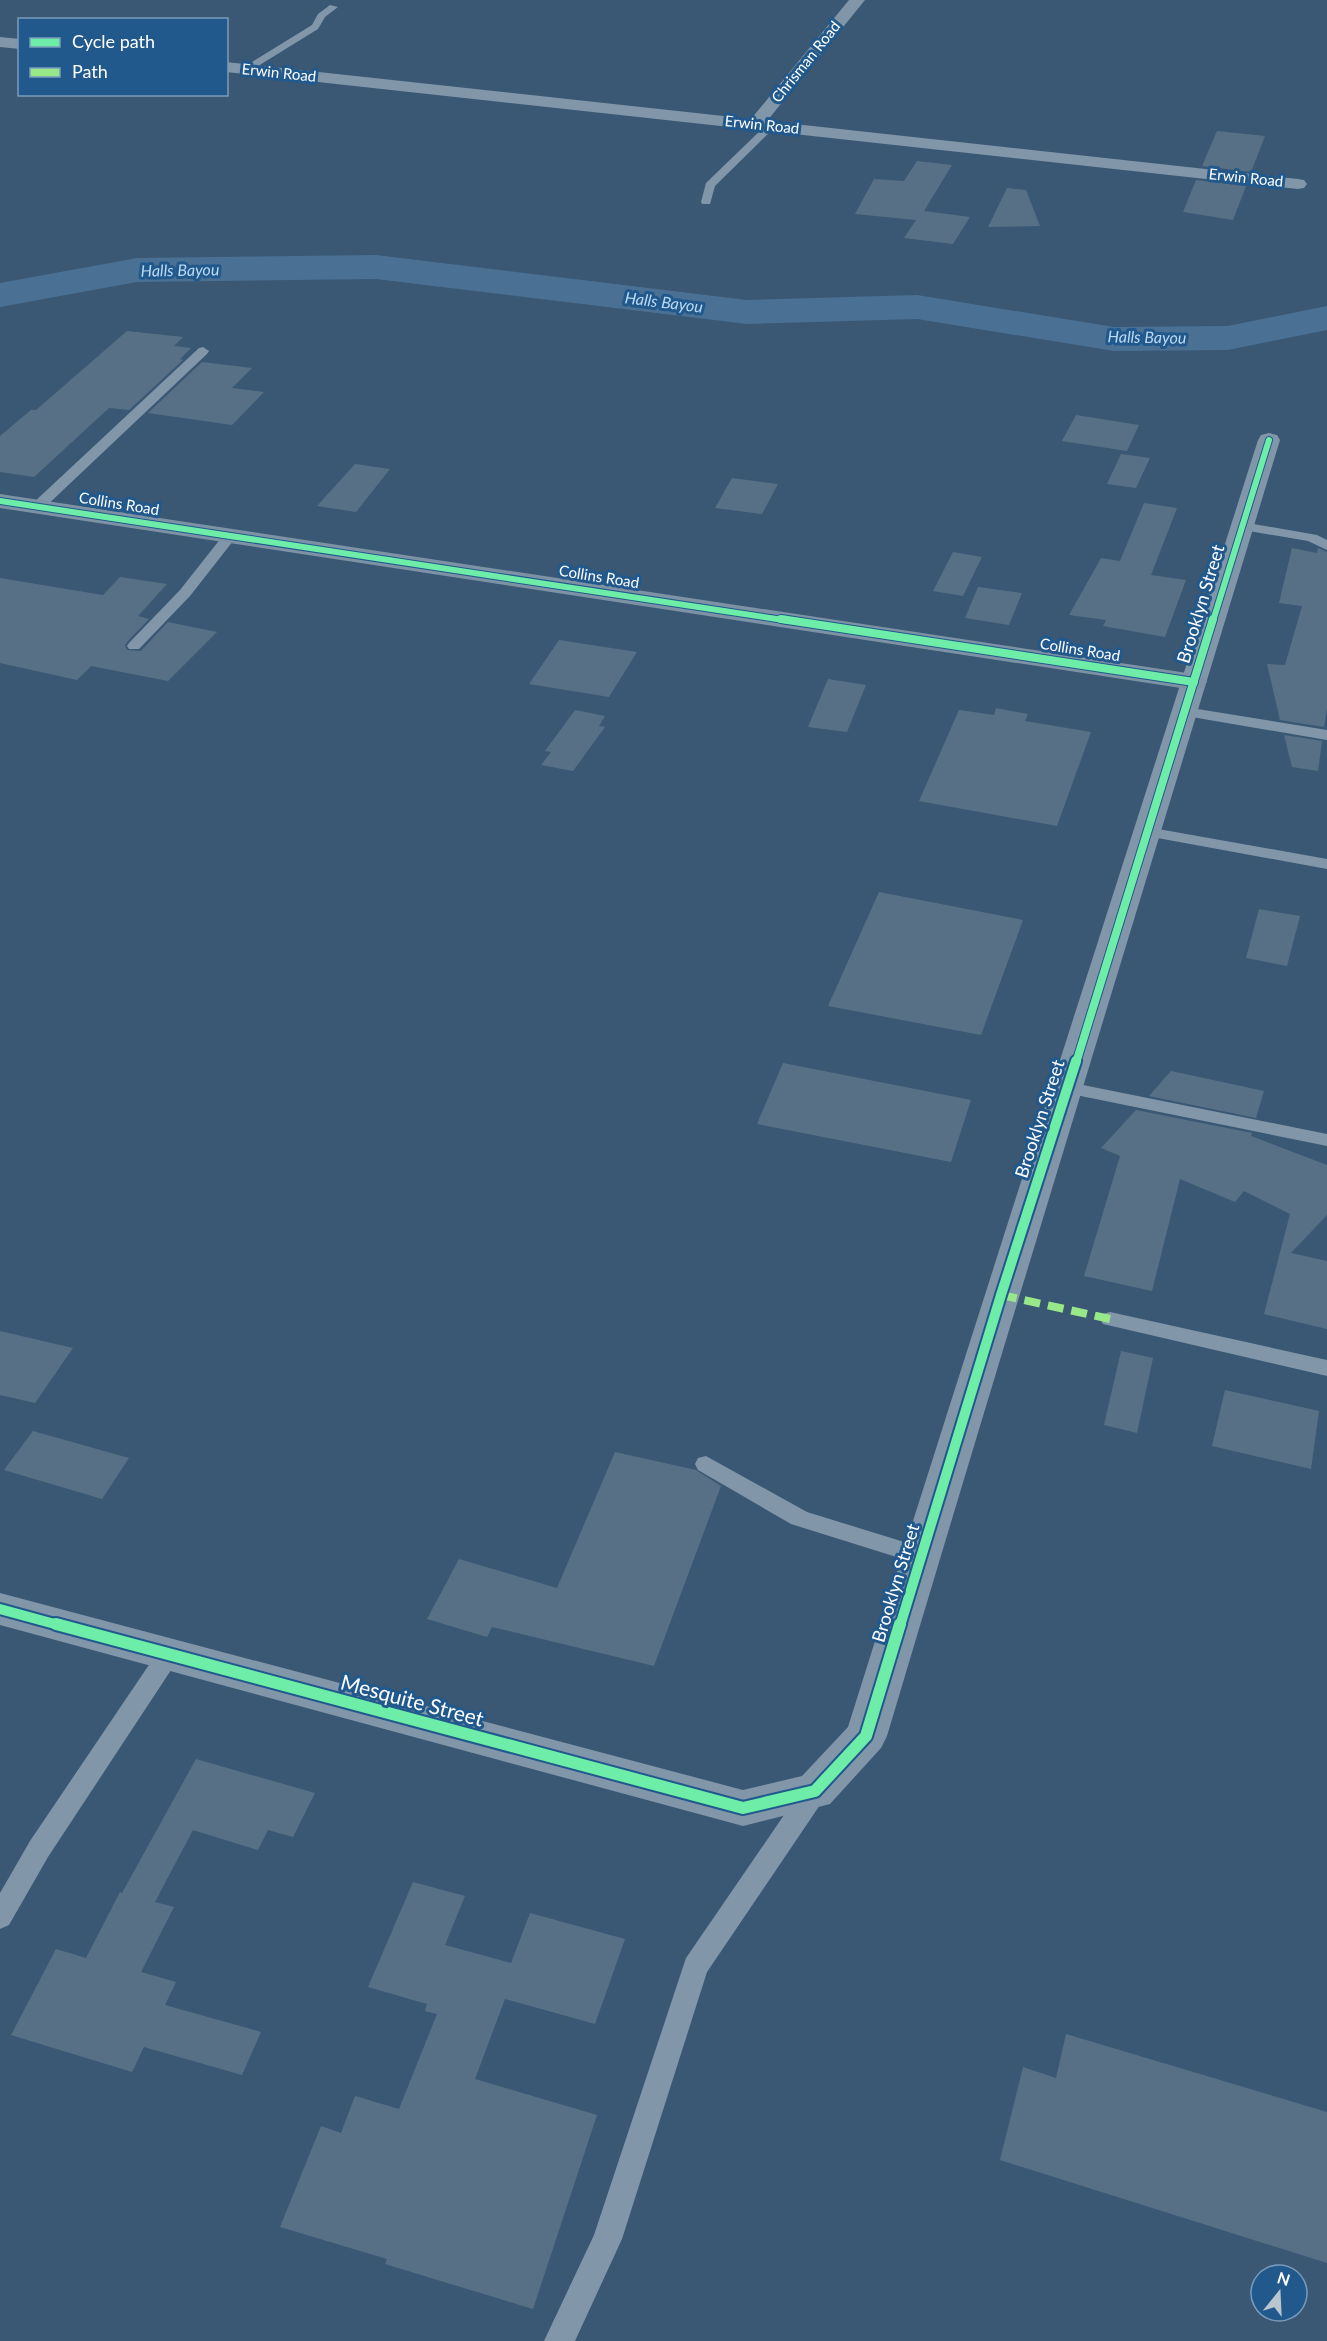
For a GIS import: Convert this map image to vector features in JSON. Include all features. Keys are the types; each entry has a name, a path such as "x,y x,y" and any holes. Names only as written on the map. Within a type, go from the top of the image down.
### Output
{"street":[{"name":"Chrisman Road","path":"763,125 857,0"},
{"path":"0,42 18,44"},
{"name":"Erwin Road","path":"228,67 1298,184"},
{"name":"Brooklyn Street","path":"815,1791 866,1736 1001,1295 1068,1088 1269,440"},
{"name":"Collins Road","path":"0,501 1194,682"},
{"name":"Mesquite Street","path":"0,1609 743,1808 815,1791"}],"lane":[{"path":"247,69 315,27 321,16 333,7"},
{"path":"706,202 710,185 763,125"},
{"path":"37,507 203,351"},
{"path":"1242,526 1312,538 1327,546"},
{"path":"134,646 171,610 230,536"},
{"path":"1185,712 1327,735"},
{"path":"1147,832 1327,864"},
{"path":"1068,1088 1327,1140"},
{"path":"1110,1320 1327,1368"},
{"path":"706,1464 799,1518 922,1556"},
{"path":"0,1917 39,1848 169,1654"},
{"path":"559,2341 607,2239 695,1967 815,1791"}],"building":[{"path":"1217,131 1265,136 1251,172 1202,166"},
{"path":"917,161 952,165 924,211 970,217 953,244 904,238 916,220 855,214 874,179 904,181"},
{"path":"1196,180 1246,186 1233,220 1183,212"},
{"path":"1007,188 1026,190 1040,226 988,227"},
{"path":"127,331 183,337 174,346 191,348 180,359 183,360 129,410 109,408 34,477 0,472 0,436 31,410 36,410"},
{"path":"202,362 252,368 232,388 264,392 232,425 148,413"},
{"path":"1076,415 1139,425 1127,451 1062,441"},
{"path":"1121,454 1150,458 1136,488 1107,484"},
{"path":"355,464 390,469 356,512 317,506"},
{"path":"732,478 778,484 762,514 715,508"},
{"path":"1144,503 1177,508 1151,575 1186,580 1165,637 1103,626 1106,620 1069,615 1101,558 1120,561"},
{"path":"1292,548 1317,553 1318,548 1327,552 1327,709 1324,727 1280,720 1267,664 1285,665 1302,606 1279,603"},
{"path":"953,552 982,557 963,596 933,591"},
{"path":"120,577 167,584 138,616 149,619 127,642 125,645 127,650 141,651 168,622 217,632 168,681 91,666 77,680 0,663 0,578 103,595"},
{"path":"978,587 1022,593 1009,625 965,618"},
{"path":"559,640 637,652 609,697 529,684"},
{"path":"828,679 866,685 847,732 808,727"},
{"path":"996,708 1028,714 1025,721 1091,732 1057,826 919,801 959,710 994,715"},
{"path":"575,710 605,716 599,726 605,727 573,771 541,765 551,752 545,751"},
{"path":"1284,735 1322,741 1318,771 1292,767"},
{"path":"879,892 1023,920 981,1035 828,1006"},
{"path":"1259,909 1300,916 1287,966 1246,958"},
{"path":"783,1063 971,1100 951,1162 757,1124"},
{"path":"1171,1071 1264,1091 1256,1118 1149,1096"},
{"path":"1136,1110 1252,1133 1251,1136 1327,1165 1327,1215 1291,1253 1327,1261 1327,1329 1264,1314 1290,1214 1244,1191 1235,1202 1180,1179 1152,1291 1084,1276 1120,1156 1101,1148"},
{"path":"0,1331 73,1348 35,1403 0,1395"},
{"path":"1121,1351 1153,1358 1137,1433 1104,1425"},
{"path":"1225,1390 1319,1411 1311,1469 1212,1446"},
{"path":"33,1431 129,1458 102,1499 4,1470"},
{"path":"615,1452 696,1470 721,1486 654,1666 492,1627 487,1637 427,1619 459,1559 557,1588"},
{"path":"196,1759 315,1793 293,1837 268,1830 258,1850 193,1830 155,1902 174,1907 141,1972 176,1982 165,2005 261,2032 242,2075 144,2047 132,2072 11,2035 56,1949 86,1958 120,1892 122,1893"},
{"path":"413,1882 465,1896 445,1945 511,1963 530,1913 625,1939 595,2024 505,1999 475,2079 597,2115 533,2309 385,2264 387,2259 280,2227 321,2126 341,2133 355,2096 399,2109 437,2014 425,2011 427,2004 368,1987"},
{"path":"1066,2034 1327,2112 1327,2263 1000,2160 1023,2067 1056,2078"}],"waterway":[{"name":"Halls Bayou","path":"0,295 137,270 376,267 747,312 917,307 1114,339 1228,338 1327,318"}],"marked path":[{"path":"1001,1295 1110,1319"}],"cycle path":[{"path":"0,1609 743,1808 815,1791 866,1736 1001,1295 1068,1088 1269,440"},
{"path":"0,501 1194,682"}]}
